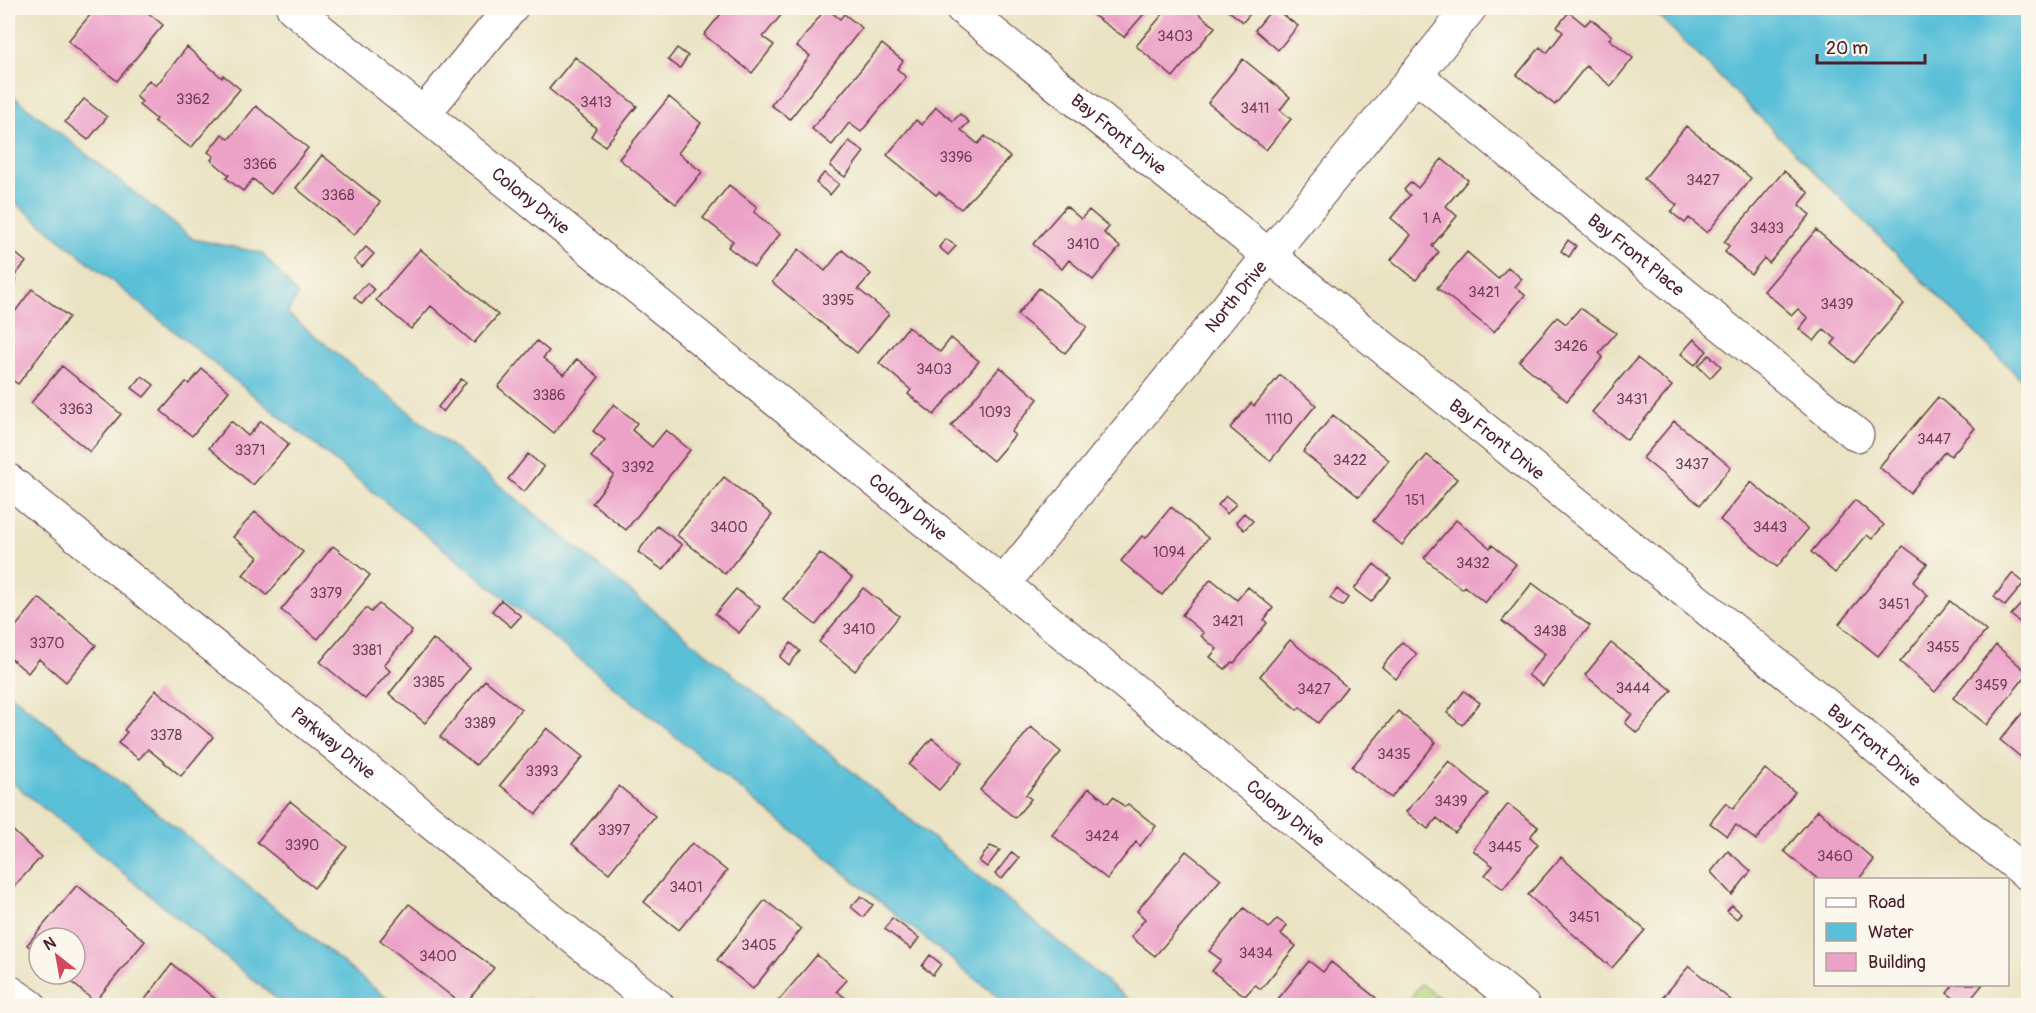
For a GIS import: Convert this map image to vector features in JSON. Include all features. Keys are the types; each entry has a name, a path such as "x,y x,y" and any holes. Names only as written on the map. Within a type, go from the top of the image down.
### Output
{"street":[{"name":"Colony Drive","path":"293,8 1523,1005"},
{"path":"424,114 511,8"},
{"name":"Bay Front Drive","path":"962,8 1845,721 2028,874"},
{"name":"North Drive","path":"1004,584 1470,8"},
{"name":"Bay Front Place","path":"1415,75 1857,435"},
{"name":"Parkway Drive","path":"8,480 658,1005"},
{"path":"8,991 30,1005"}],"green space":[{"path":"1421,984 1449,1005 1405,1005"}],"water":[{"path":"1651,8 2028,8 2028,386"},
{"path":"8,92 193,239 262,253 298,295 287,313 816,742 1135,1005 1008,1005 8,197"},
{"path":"8,692 395,1005 284,1005 8,779"}],"building":[{"path":"96,8 122,10 124,8 149,8 146,11 163,25 117,81 68,41"},
{"path":"720,8 787,8 763,37 774,45 752,73 704,35 724,10"},
{"path":"826,8 840,19 844,14 862,28 790,119 771,105 810,56 797,46"},
{"path":"1083,8 1149,8 1124,37"},
{"path":"1168,8 1192,8 1215,27 1173,77 1136,46"},
{"path":"1225,8 1255,8 1243,22"},
{"path":"1273,8 1298,26 1278,50 1255,30"},
{"path":"1569,12 1585,25 1591,19 1612,36 1609,39 1633,58 1611,86 1586,66 1555,105 1517,75 1540,47 1547,53 1563,32 1557,27"},
{"path":"882,44 903,61 897,69 906,77 861,132 849,123 832,145 812,129"},
{"path":"187,47 222,78 223,75 240,89 191,148 154,121 156,119 139,105 142,102 136,96 149,80 156,86"},
{"path":"677,48 688,56 680,68 668,60"},
{"path":"575,57 637,106 605,146 591,136 596,128 549,89"},
{"path":"1243,59 1290,97 1280,110 1291,119 1266,150 1208,103"},
{"path":"669,97 701,123 678,153 702,172 676,204 619,159"},
{"path":"84,99 107,117 88,140 65,122"},
{"path":"256,106 308,148 271,194 253,179 243,191 226,178 229,175 211,160 214,156 208,152 222,134 229,139"},
{"path":"936,107 953,121 960,114 969,122 961,130 978,144 985,136 1010,157 961,209 939,192 936,195 887,155 916,120 922,125"},
{"path":"1686,126 1751,178 1707,233 1689,218 1685,223 1671,212 1677,205 1644,179"},
{"path":"849,141 864,152 845,177 830,166"},
{"path":"322,155 380,202 354,235 296,188"},
{"path":"1442,159 1468,180 1446,206 1457,216 1432,246 1439,252 1416,280 1391,260 1411,235 1391,218 1410,195 1404,190 1411,182 1418,188"},
{"path":"1784,171 1809,193 1799,205 1810,215 1769,263 1764,258 1751,274 1725,252 1729,246 1724,242"},
{"path":"824,173 839,184 830,195 816,183"},
{"path":"729,185 757,207 754,212 780,234 754,267 728,247 733,241 703,218"},
{"path":"1066,206 1081,219 1089,210 1109,227 1104,233 1120,247 1093,280 1069,260 1062,269 1033,244"},
{"path":"1816,230 1904,304 1854,363 1832,344 1836,339 1824,329 1814,341 1799,329 1808,318 1798,309 1792,315 1764,291"},
{"path":"946,239 956,246 948,255 939,247"},
{"path":"1568,240 1576,246 1569,257 1561,251"},
{"path":"8,247 26,262 13,278 16,280 8,291"},
{"path":"366,247 374,254 362,267 354,260"},
{"path":"420,249 498,315 474,343 431,306 411,329 376,300"},
{"path":"799,249 825,271 842,250 871,274 858,289 889,314 857,353 772,282"},
{"path":"1467,252 1498,279 1508,267 1522,279 1515,287 1525,295 1494,332 1437,288"},
{"path":"367,283 374,290 362,304 354,297"},
{"path":"1039,288 1087,327 1065,353 1017,315"},
{"path":"32,289 69,317 18,384 8,377 8,321"},
{"path":"1580,308 1616,333 1599,353 1603,357 1567,401 1519,361 1557,317 1566,324"},
{"path":"908,327 940,352 951,338 979,361 934,415 908,394 911,390 879,363"},
{"path":"1694,339 1707,351 1695,365 1681,354"},
{"path":"537,341 549,351 543,358 564,375 577,359 599,377 554,433 498,387"},
{"path":"1709,355 1721,366 1710,378 1698,366"},
{"path":"1637,358 1672,386 1627,440 1592,412"},
{"path":"62,366 121,414 90,452 31,403"},
{"path":"1000,367 1038,399 1011,432 1015,435 993,461 951,426"},
{"path":"202,369 229,391 192,436 161,411 186,382 189,384"},
{"path":"1280,375 1316,405 1270,461 1230,428 1251,403 1254,406"},
{"path":"142,376 154,385 144,397 132,388"},
{"path":"461,379 466,382 443,412 438,407"},
{"path":"1938,397 1975,428 1951,456 1945,451 1910,493 1879,467"},
{"path":"614,404 637,423 632,430 652,447 666,430 690,450 626,530 592,503 614,475 591,457 605,440 593,431"},
{"path":"1333,415 1389,460 1359,497 1303,452"},
{"path":"231,421 248,436 261,421 289,444 253,485 209,448"},
{"path":"1674,421 1731,467 1700,505 1643,458"},
{"path":"528,454 544,467 524,492 508,479"},
{"path":"1427,455 1457,479 1402,545 1373,521"},
{"path":"724,477 772,515 725,574 677,535"},
{"path":"1751,482 1808,529 1777,567 1720,520"},
{"path":"1226,496 1236,504 1227,514 1218,505"},
{"path":"1855,500 1884,525 1872,539 1867,535 1835,573 1811,552"},
{"path":"1171,507 1208,538 1162,595 1121,561 1142,536 1146,538"},
{"path":"255,512 303,552 267,595 243,575 258,557 233,537"},
{"path":"1244,513 1253,521 1244,530 1236,522"},
{"path":"1456,520 1490,548 1492,545 1516,564 1485,603 1464,586 1462,589 1424,558"},
{"path":"657,526 682,545 663,570 638,552"},
{"path":"333,546 370,575 318,639 281,610"},
{"path":"1903,546 1927,564 1913,582 1928,595 1878,656 1839,624"},
{"path":"820,553 852,578 816,625 783,599"},
{"path":"1374,564 1391,578 1371,602 1354,589"},
{"path":"2013,573 2024,583 2005,606 1994,597"},
{"path":"1211,579 1237,600 1248,587 1273,608 1264,620 1267,623 1234,663 1232,662 1225,669 1210,657 1217,649 1201,636 1204,633 1182,615"},
{"path":"1532,583 1590,626 1543,686 1528,675 1545,654 1502,621"},
{"path":"863,588 899,616 855,671 819,642"},
{"path":"736,589 760,607 739,633 715,614"},
{"path":"1337,589 1348,598 1342,606 1330,598"},
{"path":"39,598 96,645 66,682 39,659 28,673 8,656 8,636"},
{"path":"501,600 521,616 511,627 492,611"},
{"path":"1950,601 1986,631 1935,692 1900,662"},
{"path":"2023,602 2028,607 2028,621 2024,626 2011,615"},
{"path":"379,604 412,631 384,665 390,671 365,699 320,662 366,608 371,612"},
{"path":"433,639 470,668 425,723 389,694"},
{"path":"1290,640 1347,687 1318,723 1300,707 1297,710 1260,676"},
{"path":"1402,642 1417,654 1396,679 1382,667"},
{"path":"791,643 800,651 789,665 780,657"},
{"path":"1611,643 1672,690 1637,733 1625,723 1632,714 1585,675"},
{"path":"1996,645 2028,673 1987,725 1953,698"},
{"path":"485,680 521,709 476,765 440,737"},
{"path":"156,690 213,737 181,776 148,749 139,759 118,743 127,732 124,730"},
{"path":"1464,691 1480,703 1462,725 1447,713"},
{"path":"2028,706 2028,763 2000,740"},
{"path":"1398,711 1436,742 1391,798 1352,767"},
{"path":"1031,727 1061,752 1026,795 1031,799 1015,818 980,790"},
{"path":"547,728 583,757 536,814 500,785"},
{"path":"932,738 962,763 939,790 909,765"},
{"path":"1449,761 1488,794 1455,833 1437,818 1428,829 1406,812"},
{"path":"1765,769 1795,792 1756,840 1736,825 1727,836 1710,823 1726,803 1733,809"},
{"path":"619,786 655,816 609,873 572,844"},
{"path":"1089,788 1108,803 1113,797 1125,807 1128,804 1156,826 1140,846 1136,842 1107,879 1052,835"},
{"path":"290,801 347,847 314,888 257,842"},
{"path":"1508,804 1538,827 1530,837 1538,844 1503,889 1485,875 1493,866 1473,850"},
{"path":"1818,810 1874,860 1860,878 1817,878 1784,851"},
{"path":"8,826 41,857 8,893"},
{"path":"692,843 727,871 679,930 644,902"},
{"path":"990,846 1000,850 987,867 979,861"},
{"path":"1186,851 1221,879 1155,956 1131,937 1145,919 1137,911"},
{"path":"1728,851 1751,871 1732,895 1711,872"},
{"path":"1012,852 1019,858 1002,879 995,874"},
{"path":"1561,857 1645,930 1612,968 1528,895"},
{"path":"77,885 145,941 95,1002 76,986 87,986 87,926 43,926"},
{"path":"861,896 873,905 863,917 851,907"},
{"path":"765,900 801,929 753,989 717,960"},
{"path":"409,904 494,968 464,1006 380,940"},
{"path":"1732,905 1741,913 1737,919 1727,911"},
{"path":"1244,908 1269,928 1277,919 1287,926 1281,934 1296,946 1261,989 1255,985 1245,996 1212,971 1221,960 1209,951"},
{"path":"892,918 919,938 911,949 885,929"},
{"path":"817,955 847,980 837,991 855,1006 774,1006"},
{"path":"930,955 941,964 933,975 922,966"},
{"path":"1309,961 1323,972 1331,962 1376,998 1370,1006 1286,1006 1278,999"},
{"path":"172,964 224,1006 140,1006"},
{"path":"1689,966 1738,1006 1663,1006 1659,1002"},
{"path":"1952,986 1981,986 1965,1006 1947,993"},
{"path":"528,997 539,1006 521,1006"}]}
